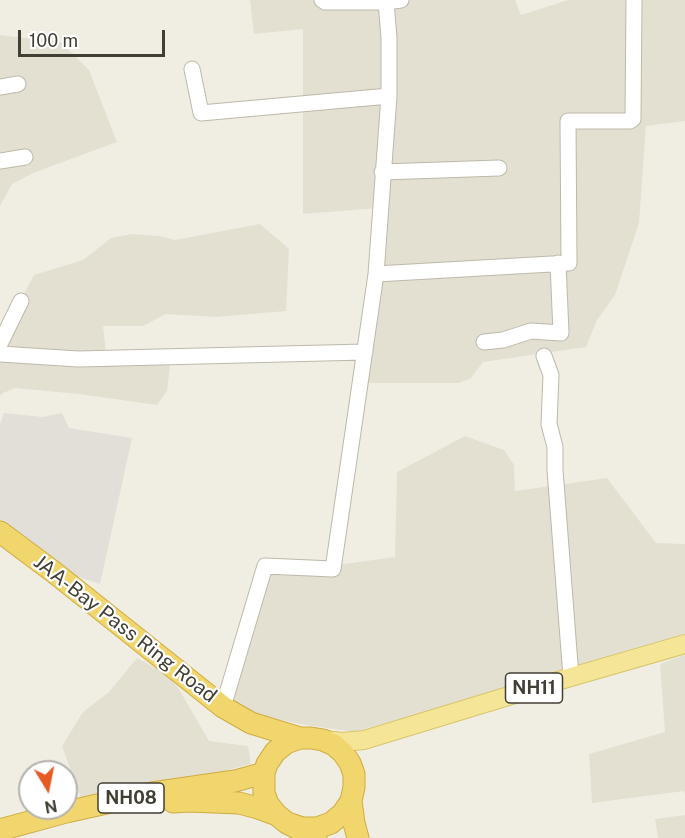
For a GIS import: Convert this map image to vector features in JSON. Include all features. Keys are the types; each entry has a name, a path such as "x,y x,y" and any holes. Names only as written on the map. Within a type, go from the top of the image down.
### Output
{"highway":[{"name":"JAA-Bay Pass Ring Road","path":"0,532 223,707 251,723 300,738"},
{"path":"251,723 266,768 264,793 268,804 282,819"},
{"path":"266,768 275,752 286,743 300,738 323,740 334,745 343,753 354,774 351,801 358,838"},
{"name":"NH08","path":"78,815 152,793 235,781 266,768"},
{"name":"NH08","path":"78,816 189,801 239,803 258,807 302,828 317,828 331,823 343,813 351,801"},
{"name":"NH08","path":"282,819 316,838"},
{"name":"NH08","path":"0,830 56,820"},
{"name":"NH08","path":"18,838 62,820"}],"main road":[{"name":"NH11","path":"323,740 343,742 364,740 571,676 685,644"},
{"name":"NH11","path":"354,774 359,759 370,745 384,734"}],"street":[{"path":"223,707 265,566 333,569 376,274 389,96 389,38 393,1 325,2 322,0"},
{"path":"376,274 568,263 570,261 568,121 630,121 634,116 634,0"},
{"path":"192,69 201,113 389,96"},
{"path":"0,87 18,84"},
{"path":"0,161 25,157"},
{"path":"382,172 498,168"},
{"path":"484,342 503,340 531,330 561,333 558,263"},
{"path":"0,344 21,301"},
{"path":"0,354 78,358 365,352"},
{"path":"543,356 551,375 549,424 555,447 571,676"}],"shaded area":[{"path":"250,0 515,0 521,15 568,0 685,0 685,121 646,126 639,223 615,295 597,320 586,347 483,362 471,378 459,383 353,383 379,208 303,214 303,29 254,34"},
{"path":"0,35 61,42 89,70 117,142 33,173 12,184 0,206"},
{"path":"260,224 289,249 286,311 216,317 166,314 143,326 103,326 106,354 171,357 167,391 157,405 15,388 1,394 0,398 0,339 34,275 83,260 111,238 132,234 160,236 175,240"},
{"path":"4,413 43,417 62,413 69,428 132,438 100,584 55,569 0,523 0,424"},
{"path":"465,436 504,450 514,465 515,491 607,478 656,543 685,544 685,638 354,732 300,724 232,708 265,566 344,564 395,557 397,472"},
{"path":"685,655 685,796 684,791 592,803 589,754 665,732 660,664"},
{"path":"137,658 168,675 209,741 248,746 251,764 84,807 78,790 78,760 67,760 62,746 83,712 109,692"},
{"path":"685,815 685,838 658,838 655,819"}]}
